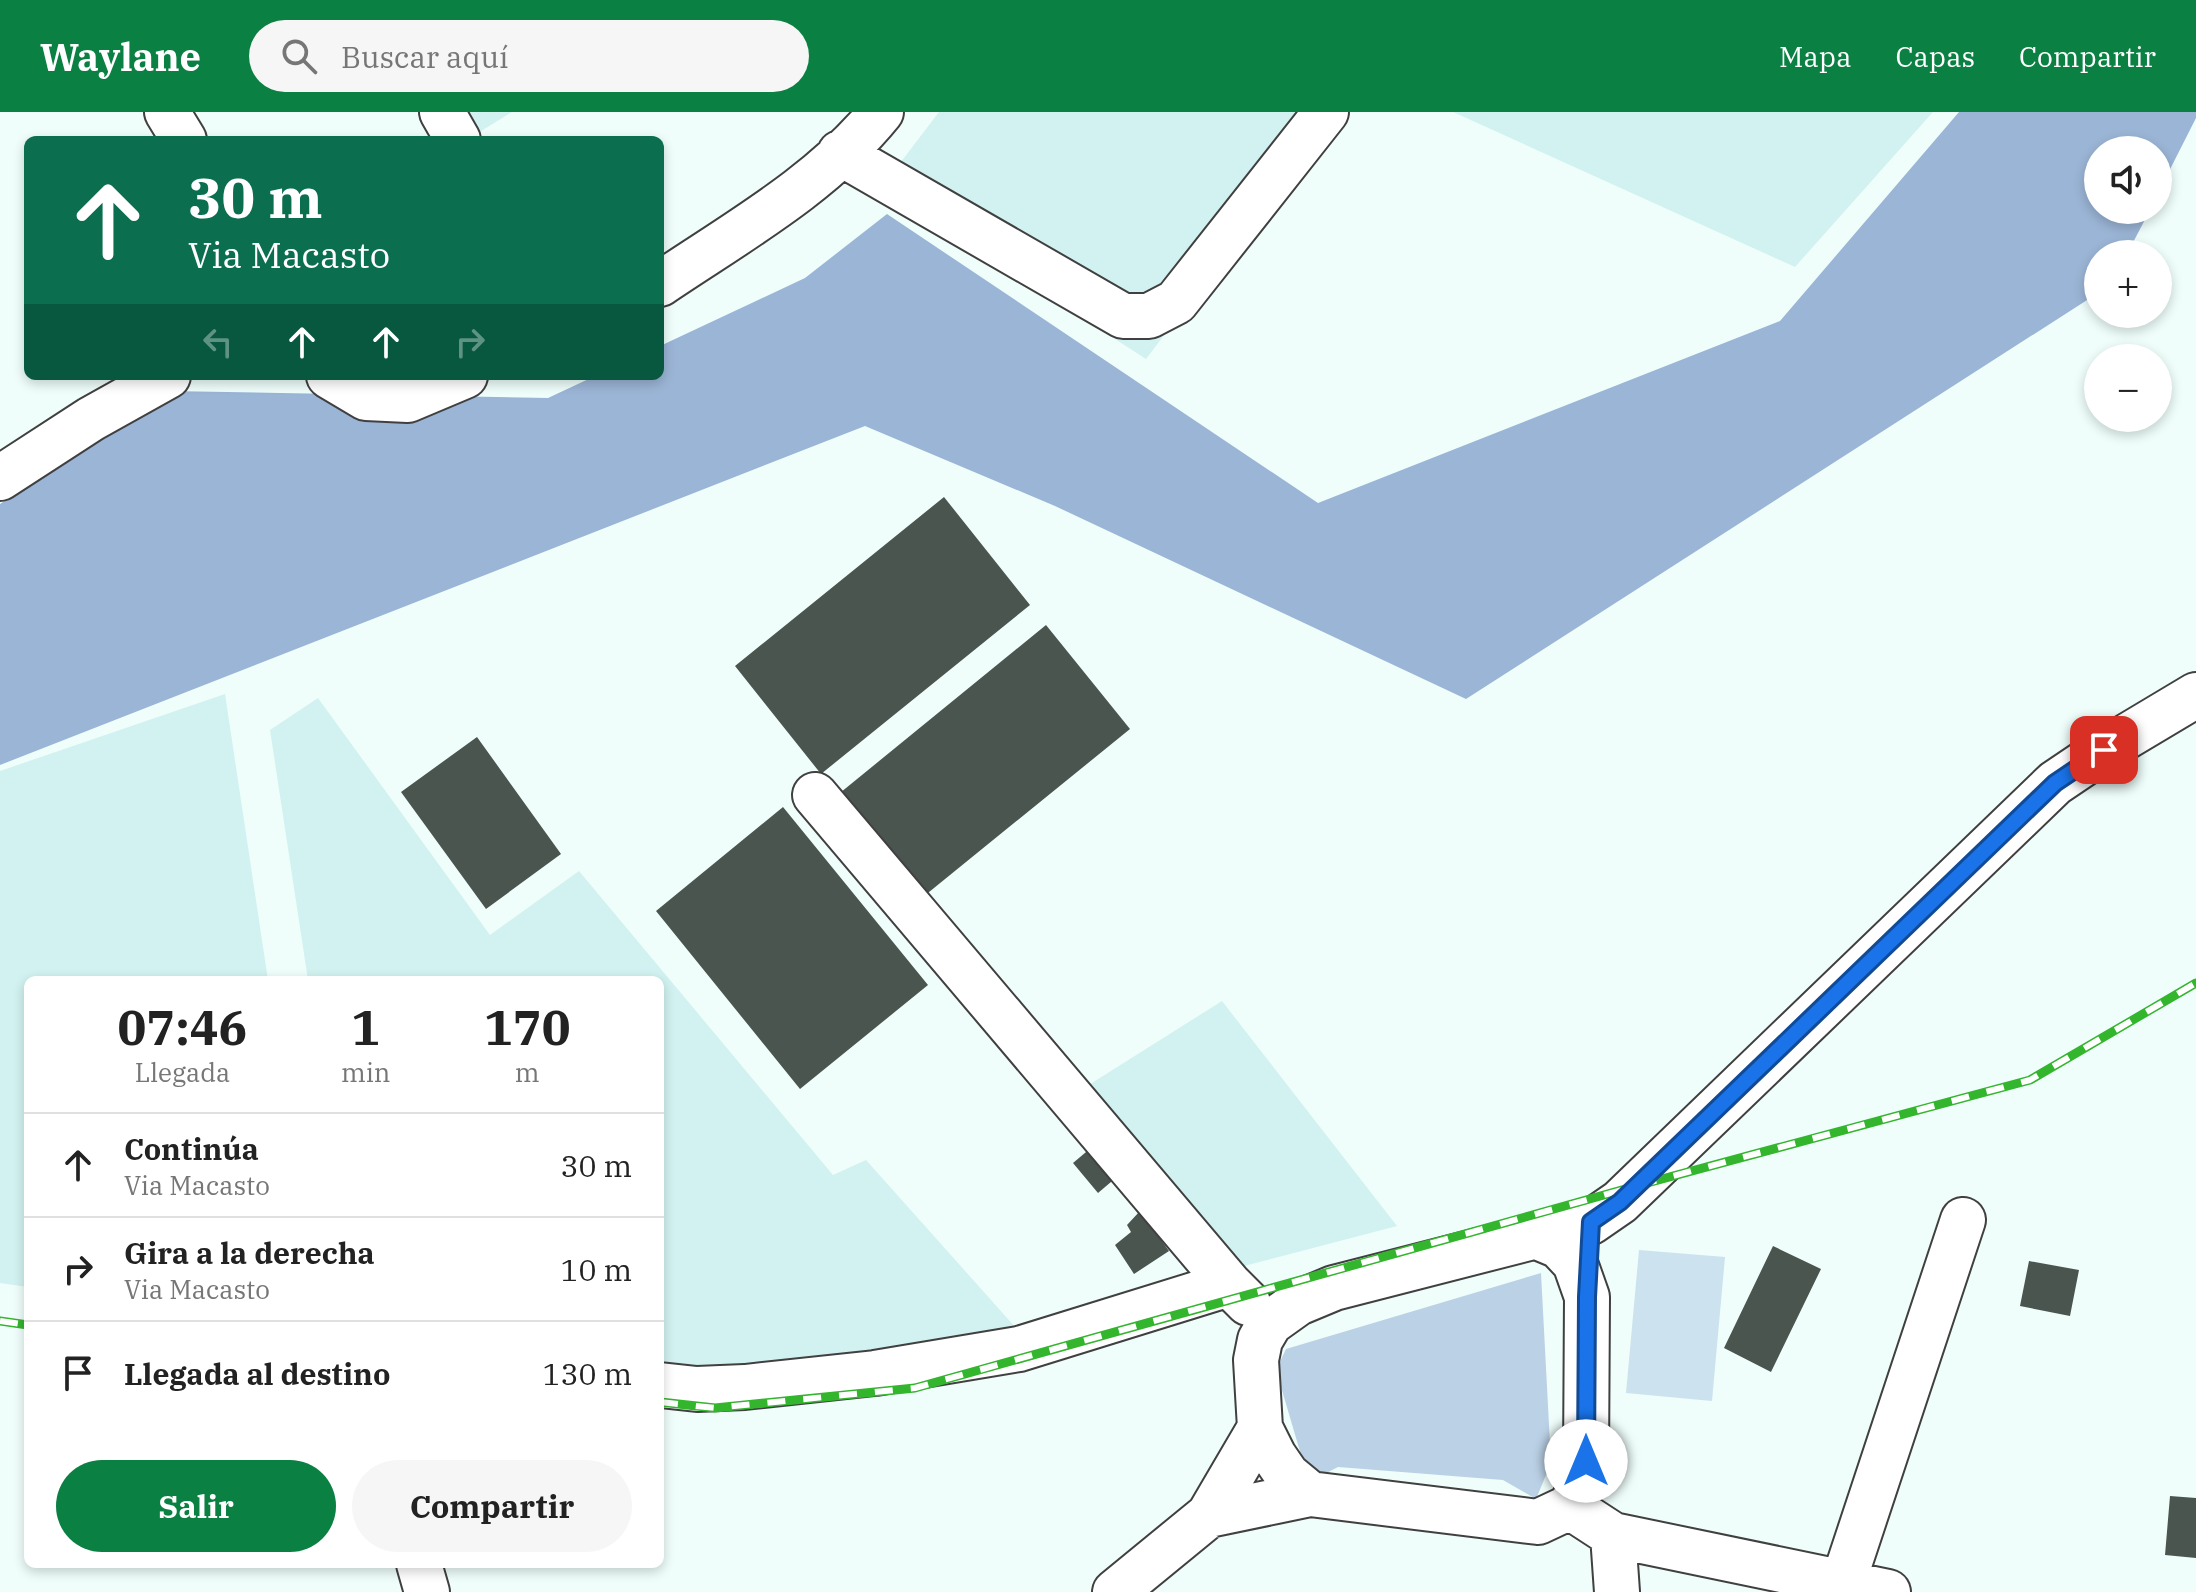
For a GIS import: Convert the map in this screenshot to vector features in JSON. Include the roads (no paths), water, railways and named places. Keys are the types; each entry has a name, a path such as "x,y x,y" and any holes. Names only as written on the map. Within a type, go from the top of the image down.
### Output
{"street":[{"path":"167,112 182,136"},
{"path":"442,112 456,136"},
{"path":"664,281 801,189 881,112"},
{"path":"840,153 1123,316 1149,316 1176,302 1326,112"},
{"path":"0,478 91,419 161,380"},
{"path":"336,380 366,398 408,400 456,380"},
{"path":"1310,1494 1287,1475 1260,1428 1256,1360 1260,1340 1270,1323 1298,1303 1334,1288 1591,1222 1620,1202 2055,783 2196,695"},
{"path":"815,795 1229,1284 1270,1323"},
{"path":"1843,1583 1963,1220"},
{"path":"1209,1515 1310,1494 1538,1522 1570,1507 1579,1490 1586,1461 1587,1297 1591,1222"},
{"path":"1535,1236 1559,1246 1575,1263 1587,1297"},
{"path":"664,1385 697,1389 745,1387 875,1373 1019,1349 1229,1284"},
{"path":"1115,1592 1209,1515 1260,1428"},
{"path":"1570,1507 1613,1535 1888,1592"},
{"path":"1613,1535 1617,1592"},
{"path":"420,1568 427,1592"}],"railway":[{"path":"664,1402 715,1408 915,1388 1636,1186 2030,1080 2196,983"},
{"path":"0,1321 24,1324"}]}
